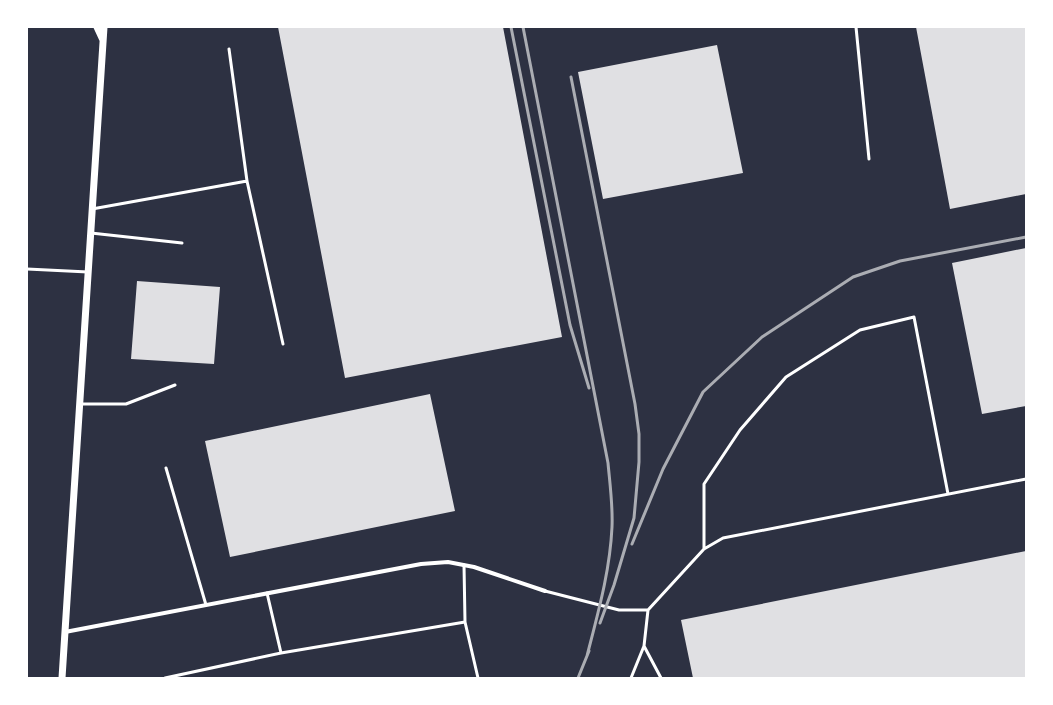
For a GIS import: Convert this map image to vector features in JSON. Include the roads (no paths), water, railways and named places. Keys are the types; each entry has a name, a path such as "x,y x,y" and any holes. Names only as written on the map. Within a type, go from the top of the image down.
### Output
{"street":[{"path":"97,27 103,40"},
{"path":"62,678 104,27"},
{"path":"65,632 420,564 448,562 464,565 545,591"}],"lane":[{"path":"856,27 869,159"},
{"path":"229,49 247,181 283,344"},
{"path":"92,210 247,181"},
{"path":"91,233 182,243"},
{"path":"27,269 88,272"},
{"path":"704,549 704,484 740,430 786,377 860,330 914,317 948,494"},
{"path":"80,404 126,404 175,385"},
{"path":"166,468 206,605"},
{"path":"631,678 644,646 648,610 704,549 723,538 1026,479"},
{"path":"464,565 465,622 478,678"},
{"path":"545,591 619,610 648,610"},
{"path":"267,593 281,653"},
{"path":"165,678 281,653 465,622"},
{"path":"644,646 661,678"}],"railway":[{"path":"511,27 570,325 589,388"},
{"path":"523,27 608,463 612,511 611,543 603,592 587,656"},
{"path":"571,77 635,404 639,434 639,462 634,518 614,585 600,623"},
{"path":"632,544 663,469 703,392 762,337 853,277 900,261 1026,237"},
{"path":"578,678 589,651"}]}
